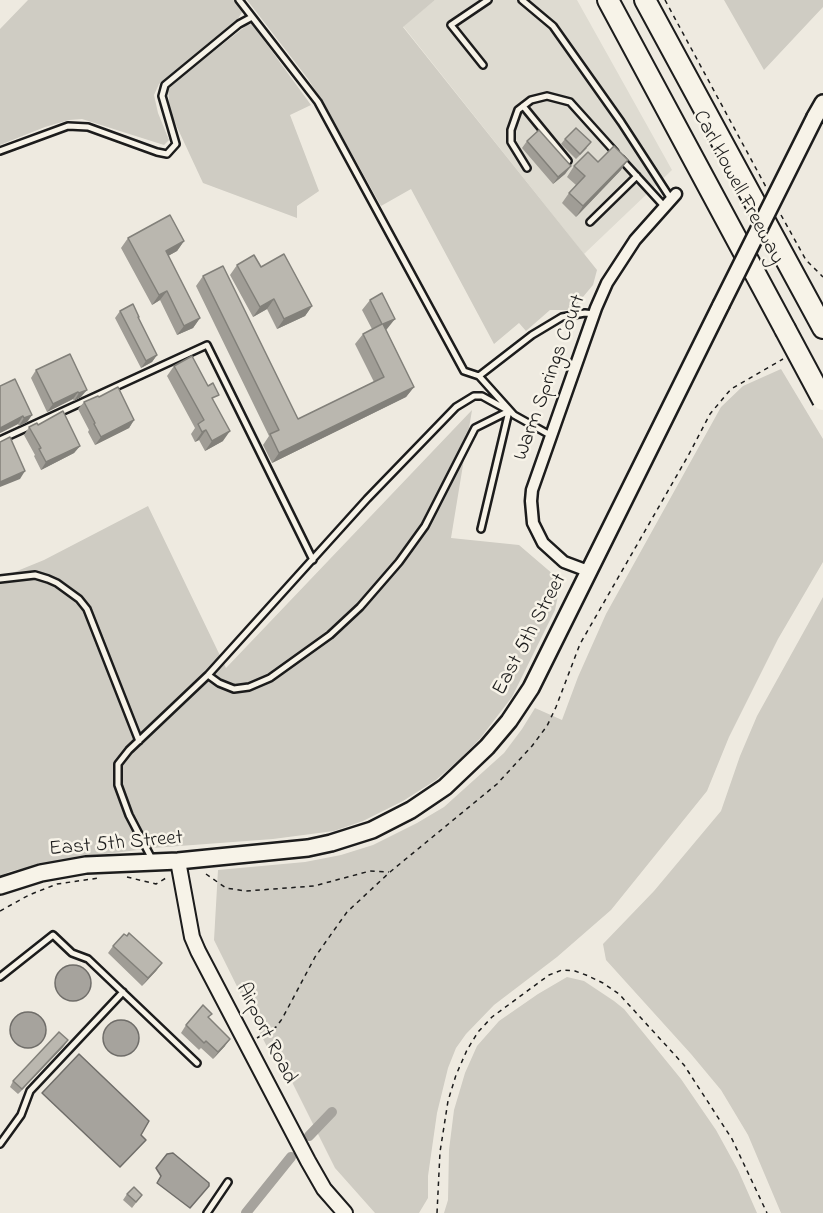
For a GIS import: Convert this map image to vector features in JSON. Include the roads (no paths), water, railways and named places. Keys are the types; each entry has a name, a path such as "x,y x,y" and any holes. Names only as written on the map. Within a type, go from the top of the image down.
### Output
{"highway":[{"name":"Carl Howell Freeway","path":"608,0 823,400"},
{"name":"Carl Howell Freeway","path":"645,0 819,320"}],"main road":[{"name":"East 5th Street","path":"0,886 57,869 86,865 178,861 308,848 332,843 372,830 429,800 465,769 508,721 531,688 823,103"}],"street":[{"name":"Warm Springs Court","path":"588,571 557,557 543,543 533,523 532,490 594,314 608,283 635,240 671,200"},
{"name":"Airport Road","path":"178,861 192,937 319,1180 345,1213"}],"lane":[{"path":"239,0 318,102 460,366 468,374 479,376 514,416 550,435"},
{"path":"483,64 451,24 488,0"},
{"path":"522,0 553,26 621,122 671,200"},
{"path":"0,151 68,126 88,127 167,154 176,144 162,96 165,85 232,30 252,17"},
{"path":"527,168 511,142 511,130 518,110 531,100 547,96 570,102 637,176 671,200"},
{"path":"523,106 568,161"},
{"path":"590,222 637,176"},
{"path":"479,376 548,323 562,317 585,313 594,314"},
{"path":"0,440 207,345 313,560"},
{"path":"154,862 129,815 118,785 118,764 208,675 367,499 456,407 474,396 482,396 509,411"},
{"path":"481,529 509,411"},
{"path":"208,675 219,683 234,689 249,687 270,678 330,635 360,607 399,562 425,526 475,428 509,411"},
{"path":"0,579 35,576 48,579 79,599 87,609 139,741"},
{"path":"0,977 52,936 72,953 88,959 197,1064"},
{"path":"0,1144 21,1115 30,1091 123,992"},
{"path":"207,1213 228,1182"}],"waterway":[{"path":"309,1136 332,1112"},
{"path":"246,1213 291,1157"}]}
